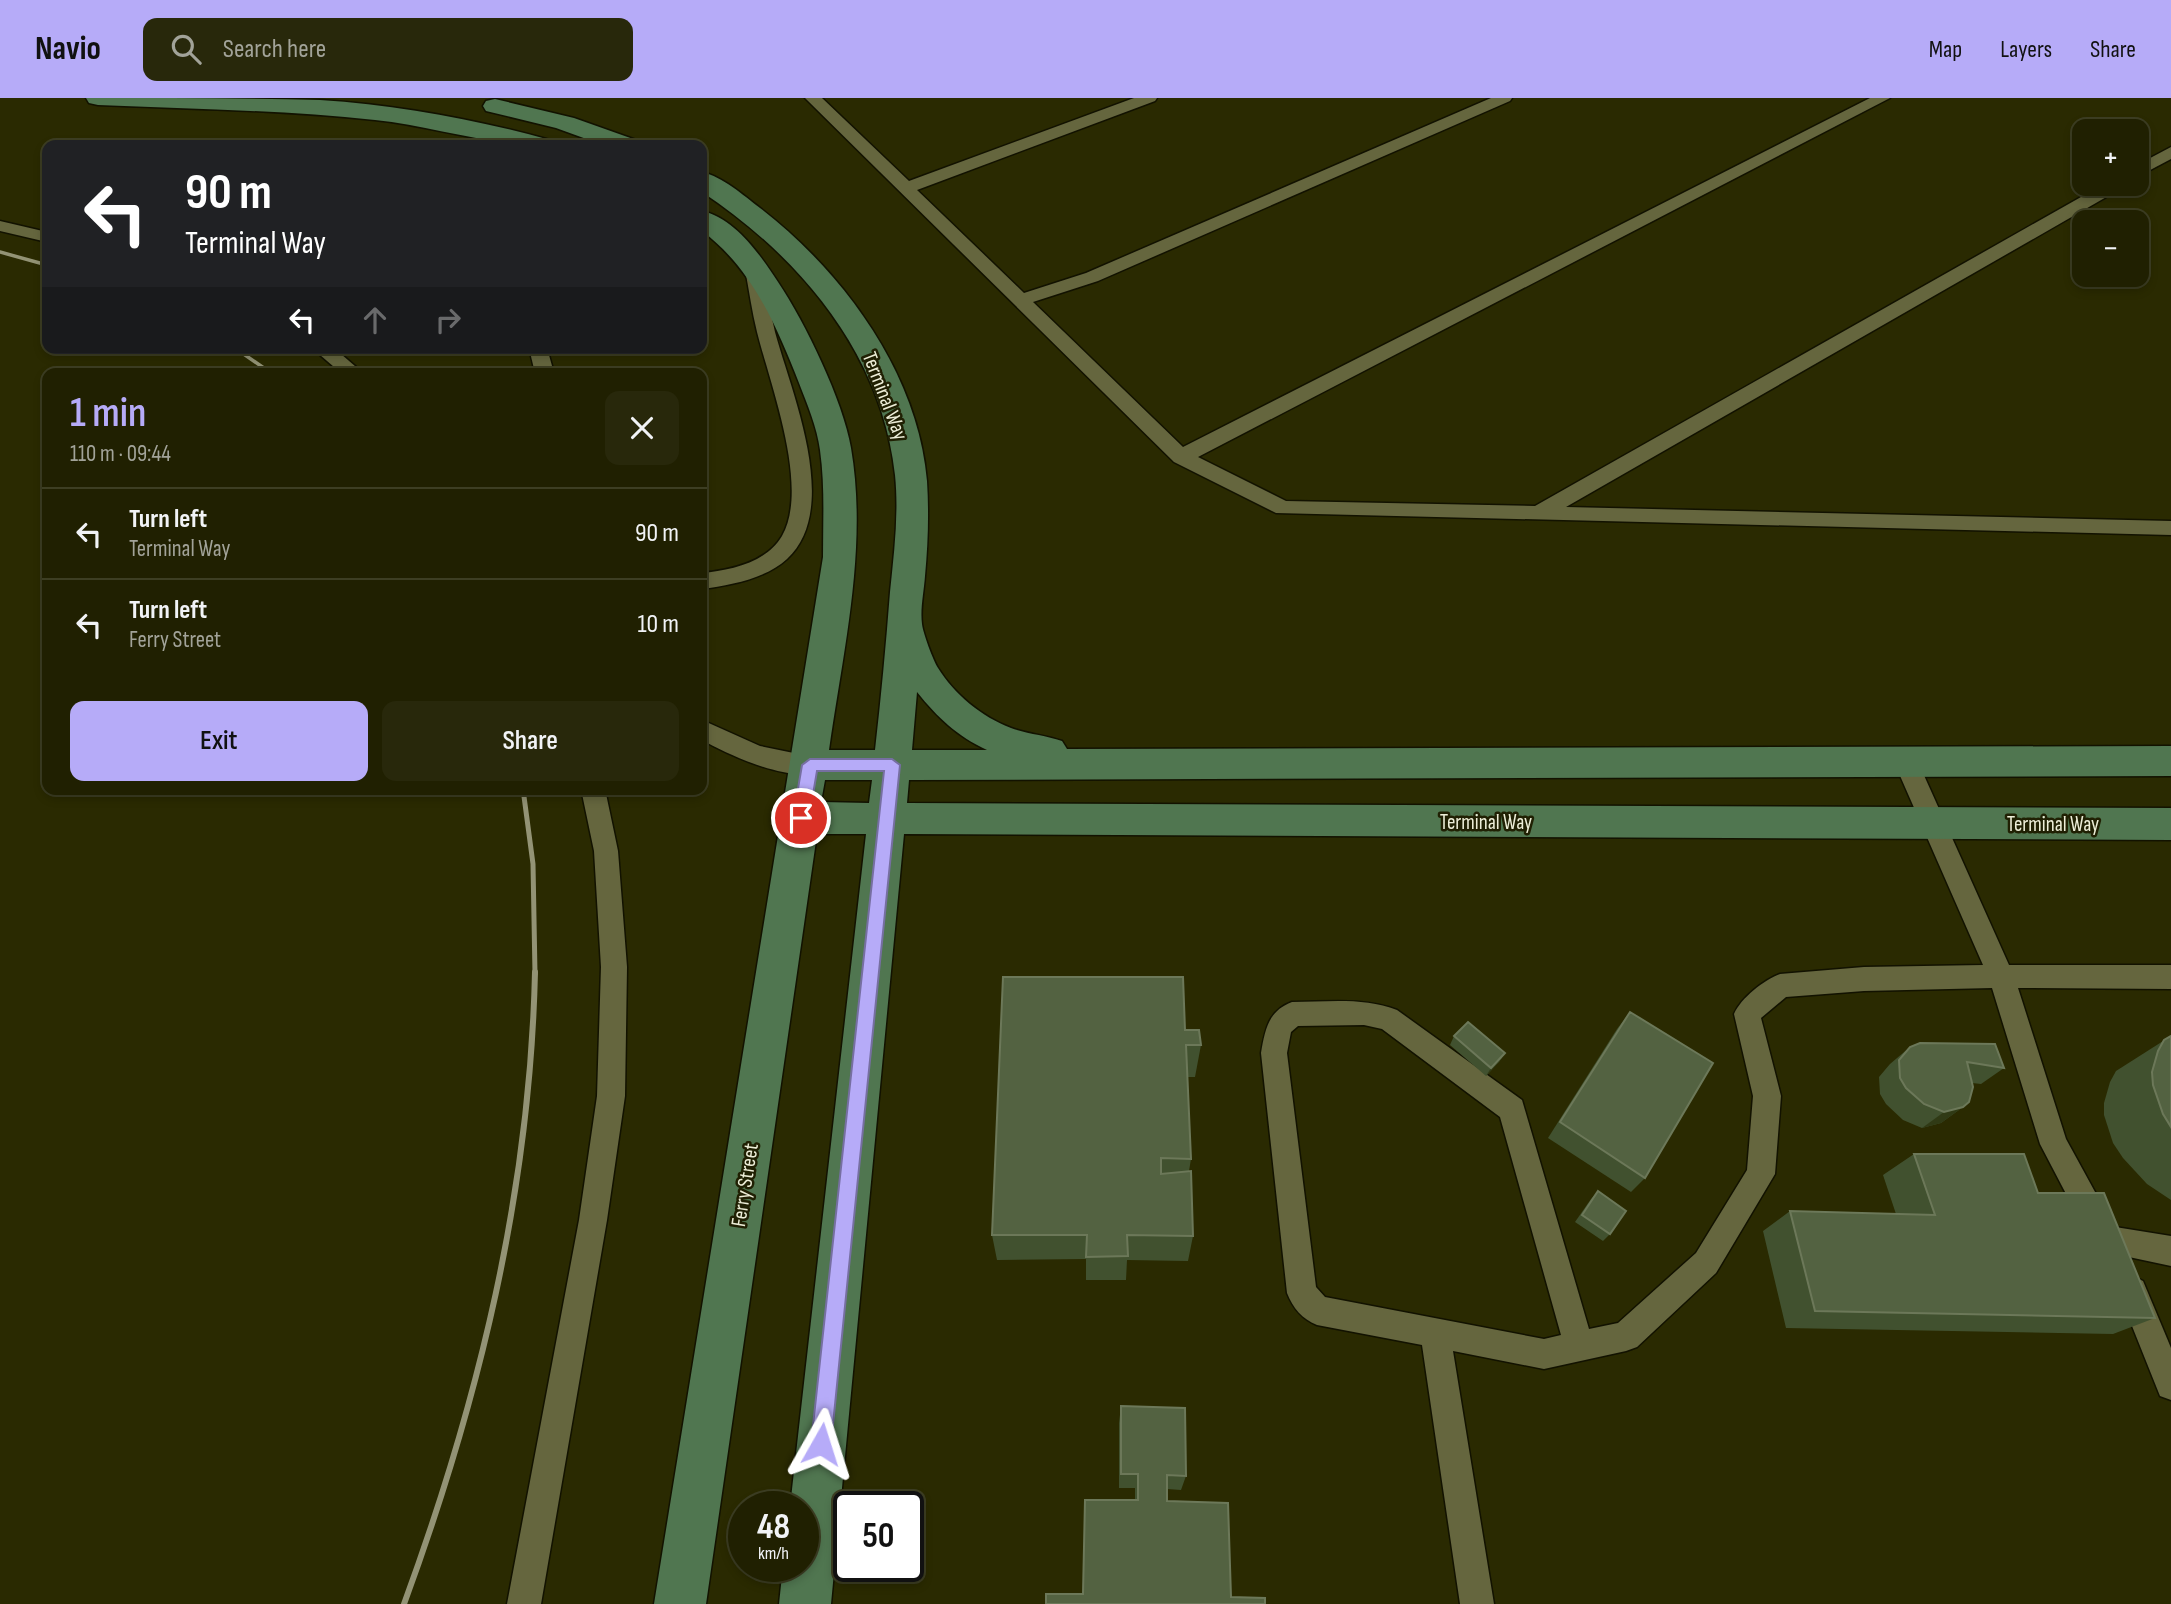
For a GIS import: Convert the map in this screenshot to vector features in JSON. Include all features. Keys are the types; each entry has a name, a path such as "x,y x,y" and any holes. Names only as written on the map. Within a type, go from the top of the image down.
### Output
{"main road":[{"path":"98,98 316,106 475,128 522,140"},
{"path":"456,100 565,123 613,140"},
{"name":"Terminal Way","path":"707,184 772,230 830,287 879,370 904,437 913,500 892,765"},
{"name":"Ferry Street","path":"680,1604 840,557 836,448 797,341 779,303 754,269 717,228 707,222"},
{"path":"905,623 922,673 953,711 982,731 1006,742 1113,764"},
{"path":"810,765 2171,761"},
{"path":"804,1604 892,765"},
{"name":"Terminal Way","path":"801,818 2171,824"}],"lane":[{"path":"813,98 1181,457 1283,508 2171,527"},
{"path":"906,188 1149,98"},
{"path":"1021,300 1092,277 1504,98"},
{"path":"1181,457 1882,98"},
{"path":"2149,165 2171,152"},
{"path":"1537,514 2095,196"},
{"path":"0,226 42,236"},
{"path":"707,580 743,573 767,563 785,547 795,532 800,509 800,475 794,422 766,331 754,269"},
{"path":"329,354 347,368"},
{"path":"707,732 751,755 810,765"},
{"path":"1906,762 2001,976 2054,1144 2136,1297 2171,1385"},
{"path":"524,1604 593,1220 611,1096 614,967 606,851 594,795"},
{"path":"1579,1346 1512,1109 1388,1018 1364,1013 1292,1014 1279,1026 1274,1053 1302,1293 1317,1310 1544,1354 1626,1336 1706,1263 1761,1174 1767,1096 1748,1014 1780,986 1864,979 2001,976 2171,977"},
{"path":"2106,1240 2171,1251"},
{"path":"1435,1333 1477,1604"}],"building":[{"path":"1003,977 1183,977 1185,1030 1199,1030 1201,1045 1186,1045 1191,1159 1161,1158 1161,1174 1191,1171 1193,1236 1127,1235 1128,1256 1086,1257 1087,1235 992,1235"},
{"path":"1630,1012 1713,1063 1645,1178 1560,1122"},
{"path":"1468,1022 1505,1053 1491,1068 1454,1036"},
{"path":"2171,1036 2171,1127 2163,1114 2153,1085 2152,1072 2158,1051 2164,1040"},
{"path":"1920,1043 1995,1044 2004,1068 1967,1062 1973,1087 1969,1102 1963,1107 1944,1112 1924,1104 1906,1088 1900,1078 1899,1060 1910,1047"},
{"path":"1914,1154 2024,1154 2038,1193 2104,1193 2155,1318 1815,1311 1790,1211 1935,1215"},
{"path":"1598,1191 1626,1211 1610,1234 1582,1215"},
{"path":"1121,1406 1185,1408 1186,1476 1167,1475 1167,1501 1228,1503 1231,1597 1265,1598 1265,1604 1046,1604 1046,1594 1083,1594 1085,1500 1138,1500 1138,1474 1121,1474"}],"railway":[{"path":"0,252 42,264"},
{"path":"244,354 264,368"},
{"path":"524,795 533,864 535,973"},
{"path":"404,1604 455,1450 496,1294 523,1134 535,973"}],"route":[{"path":"801,818 810,765 892,765 821,1444"}]}
